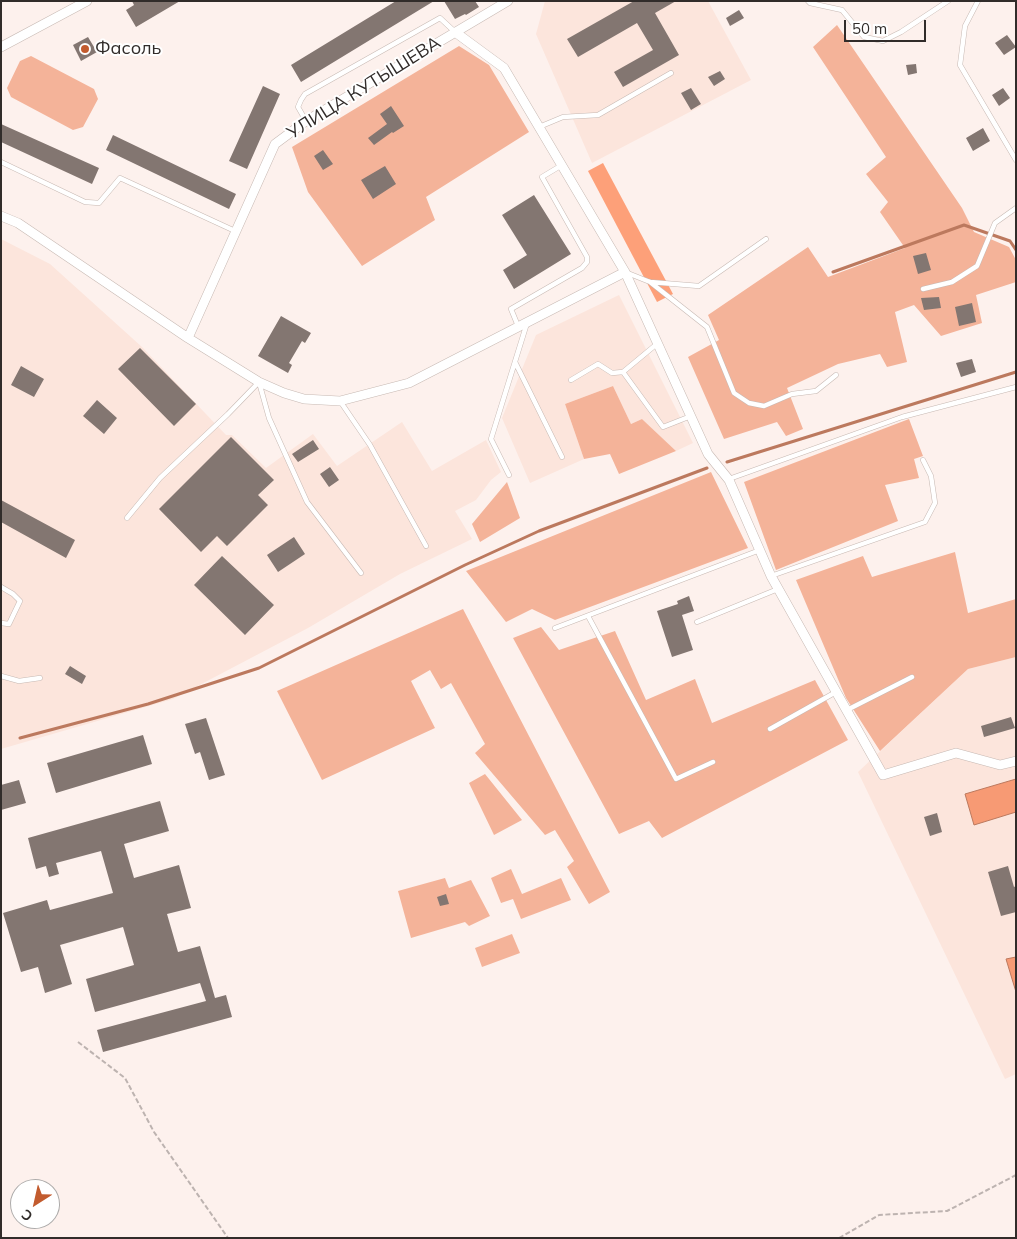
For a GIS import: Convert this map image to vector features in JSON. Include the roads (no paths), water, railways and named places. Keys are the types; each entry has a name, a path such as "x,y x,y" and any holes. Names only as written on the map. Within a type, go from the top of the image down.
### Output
{"street":[{"path":"1,47 87,1"},
{"name":"УЛИЦА КУТЫШЕВА","path":"188,338 275,144 306,121 508,1"},
{"path":"455,32 504,68 625,272 708,454 729,480 772,576 883,775 956,753 1000,765 1016,761"},
{"path":"1,216 18,223 188,338 259,382 304,400 340,401 410,382 625,272"}],"lane":[{"path":"808,1 842,10 864,37 883,41 901,32 948,1"},
{"path":"978,1 965,26 960,65 1016,160"},
{"path":"306,121 298,107 300,100 305,94 440,18 455,32"},
{"path":"539,127 563,117 598,115 671,73"},
{"path":"1,162 85,202 99,202 120,178 235,231"},
{"path":"509,475 491,439 515,362 523,324 511,309 582,268 587,262 587,257 542,177 562,165"},
{"path":"923,289 952,282 976,266 995,223 1016,208"},
{"path":"650,282 699,286 766,239"},
{"path":"625,272 650,282 707,327 734,393 749,403 764,406 792,394 816,391 836,375"},
{"path":"571,380 598,364 612,373 623,372 658,343"},
{"path":"515,362 562,457"},
{"path":"623,372 663,427 691,416"},
{"path":"128,518 160,478 259,382"},
{"path":"259,382 269,418 307,502 361,573"},
{"path":"729,480 902,417 1016,387"},
{"path":"340,401 370,445 426,546"},
{"path":"772,576 925,522 934,503 930,476 923,460"},
{"path":"555,628 760,550"},
{"path":"1,587 20,601 9,624 1,623"},
{"path":"697,622 779,588"},
{"path":"588,616 676,779 713,762"},
{"path":"1,676 19,681 40,678"},
{"path":"846,711 912,677"},
{"path":"770,729 836,692"}],"waterway":[{"path":"833,272 964,225 1010,241 1016,250"},
{"path":"727,462 1016,372"},
{"path":"20,738 148,704 259,668 465,565 539,531 707,468"}],"place":[{"name":"Фасоль","path":"85,49"}]}
